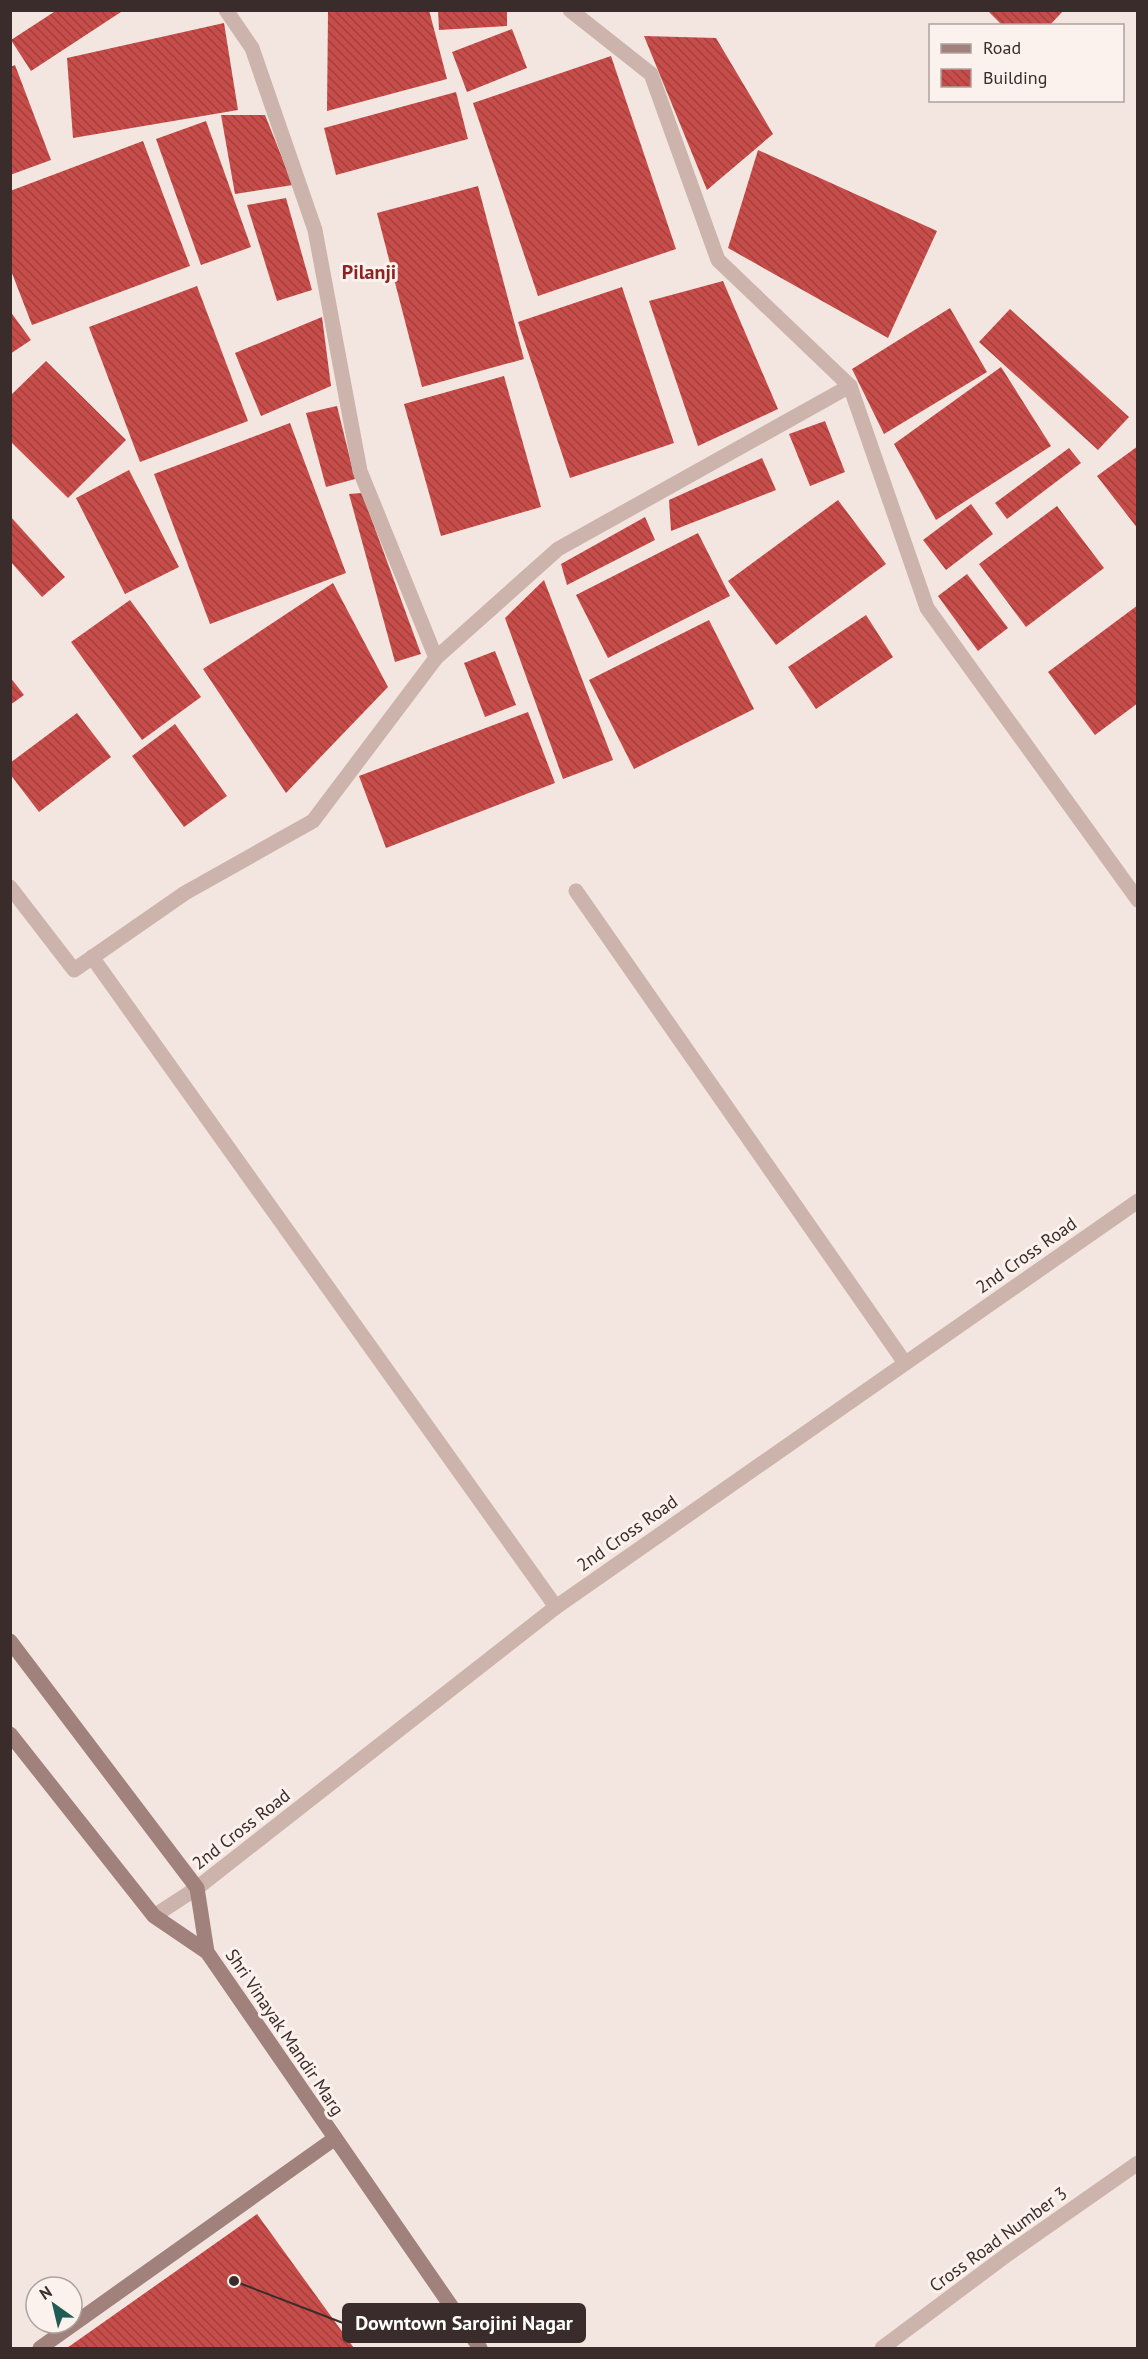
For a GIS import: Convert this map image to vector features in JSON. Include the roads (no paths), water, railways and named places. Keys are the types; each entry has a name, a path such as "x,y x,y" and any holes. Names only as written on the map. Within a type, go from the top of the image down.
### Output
{"street":[{"path":"226,10 252,48 315,230 360,471 436,658"},
{"path":"570,10 651,74 718,260 850,386 927,608 1137,900"},
{"path":"10,886 74,970 185,893 313,821 436,658 558,549 850,386"},
{"path":"576,891 905,1363"},
{"path":"92,957 556,1607"},
{"name":"2nd Cross Road","path":"154,1916 196,1888 556,1607 1137,1201"},
{"path":"10,1641 196,1888 207,1952"},
{"name":"Shri Vinayak Mandir Marg","path":"10,1734 154,1916 207,1952 333,2139 480,2349"},
{"path":"40,2349 333,2139"},
{"name":"Cross Road Number 3","path":"882,2349 1008,2254 1137,2163"}],"place":[{"name":"Downtown Sarojini Nagar","path":"234,2281"}],"district":[{"name":"Pilanji","path":"369,272"}]}
